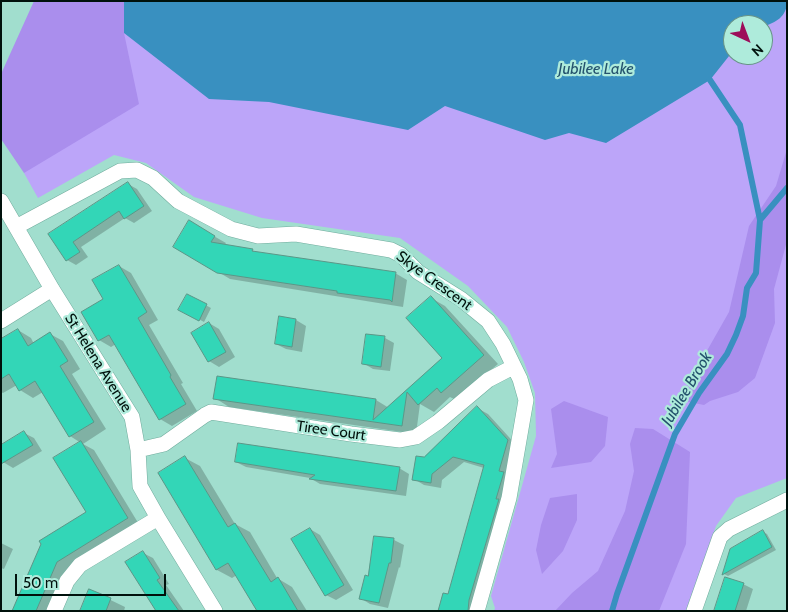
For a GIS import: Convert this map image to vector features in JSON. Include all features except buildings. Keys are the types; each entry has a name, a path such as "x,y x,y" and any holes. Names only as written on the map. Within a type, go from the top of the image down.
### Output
{"street":[{"name":"Skye Crescent","path":"16,227 120,171 137,170 153,178 178,201 231,229 258,236 296,234 391,250 401,255 418,272 461,299 488,321 503,344 520,379 526,400 509,498 477,611"},
{"name":"St Helena Avenue","path":"1,201 52,290 132,417 138,450 140,486 215,611"},
{"path":"1,320 52,290"},
{"name":"Tiree Court","path":"138,450 164,444 205,414 211,412 400,440 416,437 438,422 488,380 513,368"},
{"path":"694,611 720,538 729,529 787,500"},
{"path":"54,611 67,581 80,565 158,518"}],"shaded area":[{"path":"34,1 124,1 124,33 139,104 24,173 1,139 1,74"},
{"path":"35,1 787,1 787,478 736,498 716,526 686,611 494,611 495,608 491,596 536,436 535,393 524,362 507,327 468,286 400,238 262,218 194,197 146,163 114,155 38,198 24,173"},
{"path":"787,149 787,241 774,289 775,323 755,378 738,392 710,401 704,405 679,400 729,312 749,226 776,186"},
{"path":"564,401 608,417 605,446 591,462 551,468 557,454 551,409"},
{"path":"635,428 653,429 690,452 686,544 659,611 555,611 572,593 598,571 625,511 634,471 630,444"},
{"path":"577,494 577,520 563,551 542,574 536,550 541,525 550,498"}],"water":[{"name":"Jubilee Lake","path":"124,1 787,1 787,7 783,15 773,22 773,15 723,15 723,64 710,80 606,143 569,133 545,140 445,106 408,130 269,102 209,99 124,33"}],"waterway":[{"path":"710,80 740,125 760,220"},
{"name":"Jubilee Brook","path":"612,611 675,434 699,393 727,354 736,335 743,316 747,288 756,273 760,220 787,188"}]}
